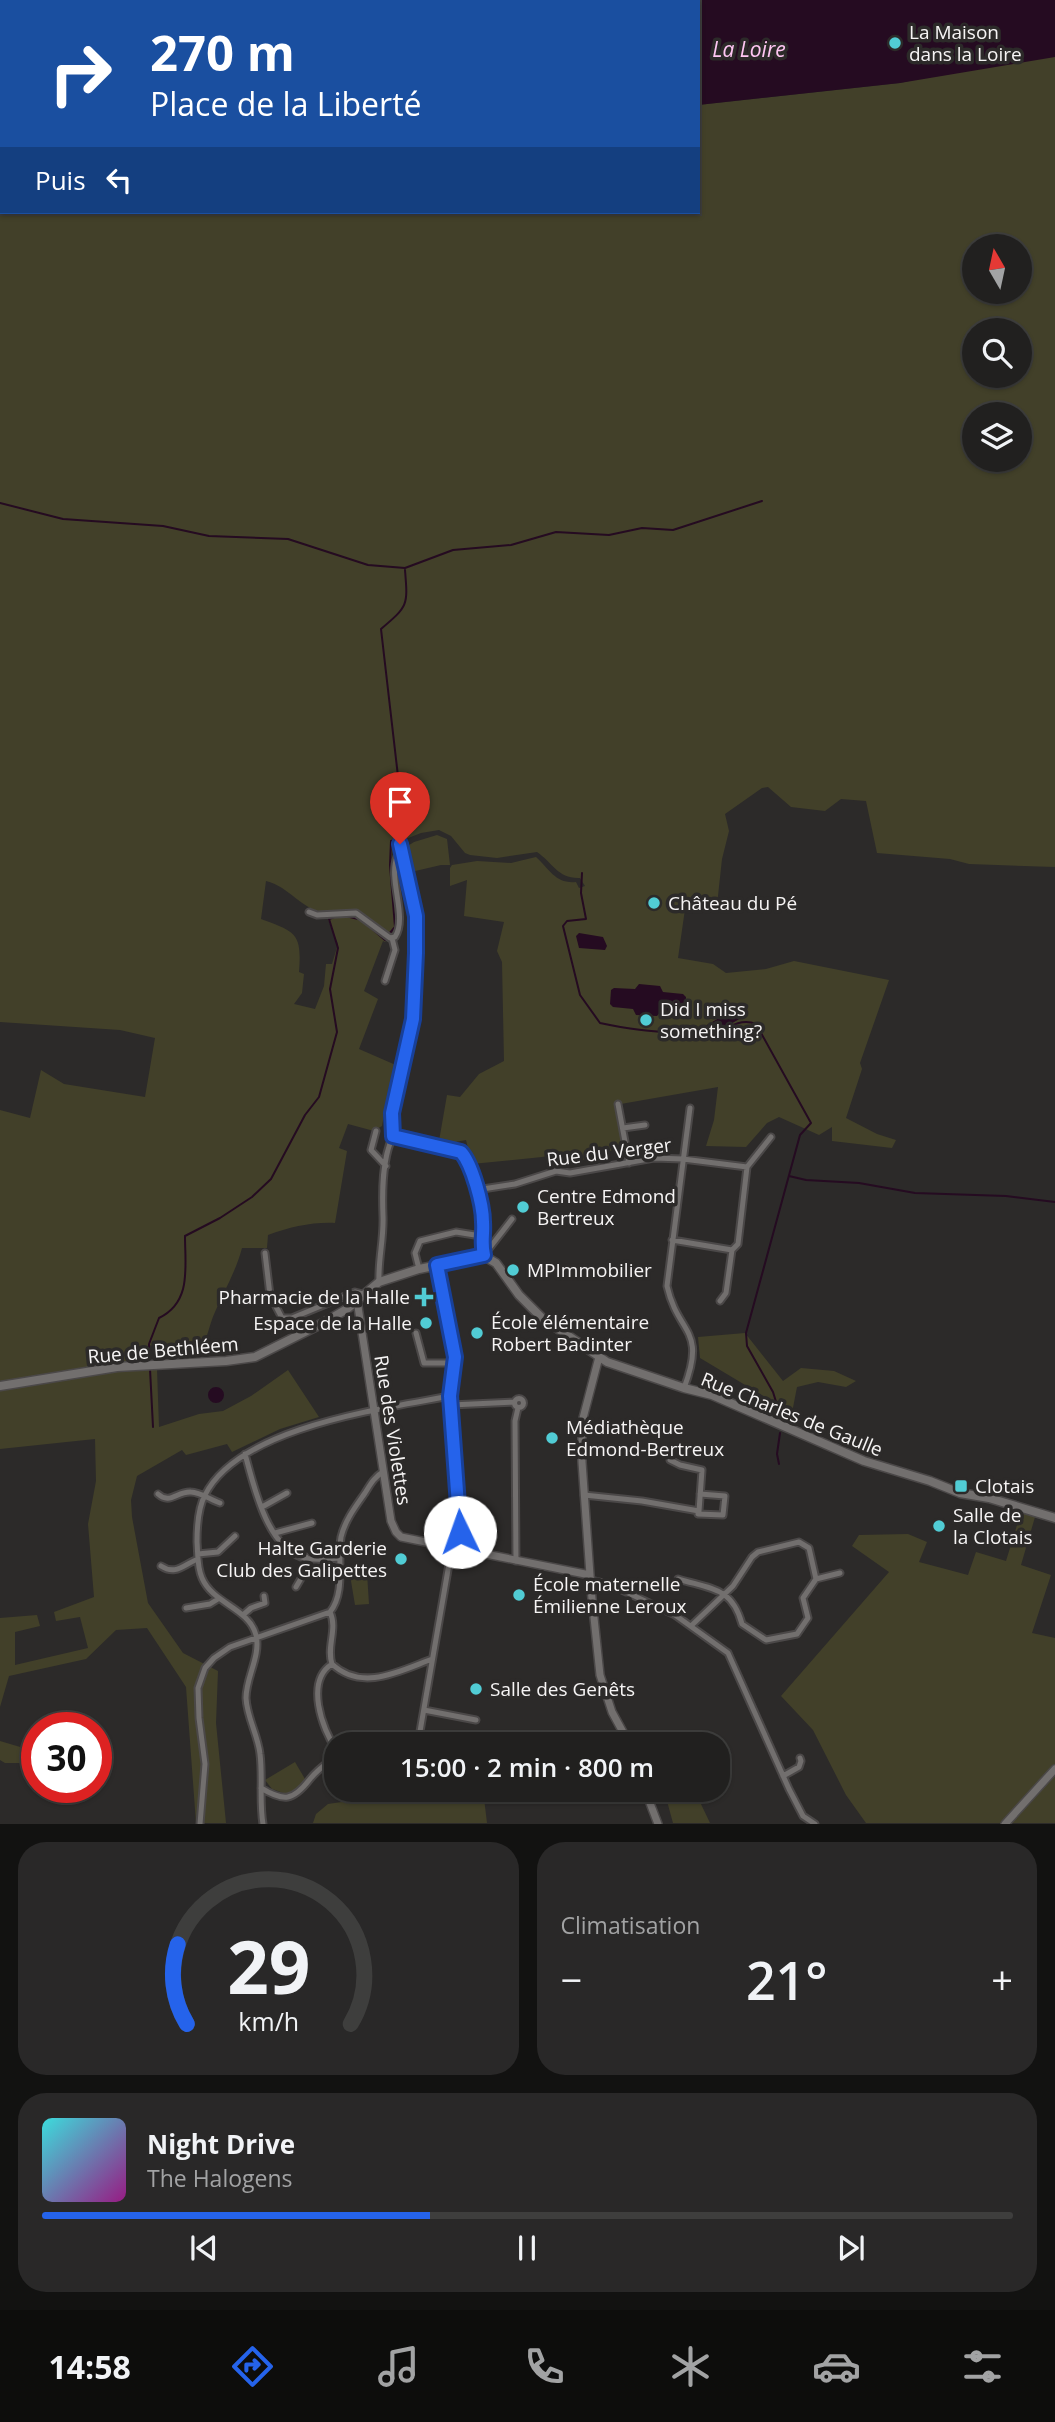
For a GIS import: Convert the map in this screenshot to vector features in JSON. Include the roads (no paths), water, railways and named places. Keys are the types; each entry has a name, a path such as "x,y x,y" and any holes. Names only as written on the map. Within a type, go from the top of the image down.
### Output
{"main road":[{"name":"Rue de Bethléem","path":"0,1386 117,1367 226,1362 255,1357 323,1323 379,1282 419,1269 484,1255"},
{"name":"Rue Charles de Gaulle","path":"484,1255 496,1263 536,1313 599,1357 684,1388 712,1395 864,1461 960,1493 1055,1518"}],"street":[{"path":"379,1282 382,1196 388,1146 393,1136 392,1113 413,1019 416,916 400,844"},
{"path":"393,938 398,932 399,921 395,863 401,855"},
{"path":"309,912 317,915 356,913 393,938 396,950 385,981"},
{"path":"618,1104 629,1163"},
{"path":"684,1388 693,1366 694,1348 667,1286 690,1108"},
{"path":"623,1128 645,1125"},
{"path":"376,1131 371,1150 386,1166"},
{"path":"393,1136 461,1152 468,1163 483,1221 481,1236 484,1255"},
{"path":"720,1301 726,1293 732,1250 738,1244 747,1167 771,1137"},
{"name":"Rue du Verger","path":"476,1190 515,1184 556,1171 570,1173 654,1158 747,1167"},
{"path":"484,1255 512,1219"},
{"path":"419,1269 415,1253 420,1241 456,1232 481,1236"},
{"path":"672,1240 732,1250"},
{"path":"265,1253 270,1294 282,1318 292,1318 355,1292 360,1297"},
{"path":"420,1732 449,1564 452,1555 458,1550 460,1532 450,1396 455,1363 437,1265"},
{"name":"Rue des Violettes","path":"360,1297 384,1482 391,1521 396,1532 401,1537 590,1577"},
{"path":"416,1333 424,1363 455,1363"},
{"path":"599,1357 582,1422 584,1495 600,1675 612,1712 622,1732"},
{"path":"263,1824 260,1753 246,1700 257,1639 253,1627 243,1615 218,1599 202,1578 198,1557 198,1517 203,1497 223,1471 245,1454 276,1438 373,1410 450,1396"},
{"path":"451,1405 516,1405 516,1561"},
{"path":"345,1417 350,1425"},
{"path":"245,1454 262,1507 275,1533 286,1546 306,1557 340,1559"},
{"path":"670,1460 702,1470 698,1514 723,1516 725,1496 700,1494"},
{"path":"200,1824 205,1764 198,1688 202,1674 208,1664 222,1652 330,1612 335,1605 338,1590 342,1533 366,1491 377,1475 383,1472"},
{"path":"366,1491 384,1482"},
{"path":"158,1494 167,1499 195,1492 219,1503"},
{"path":"262,1507 288,1493"},
{"path":"584,1495 699,1511"},
{"path":"275,1533 312,1523"},
{"path":"161,1566 174,1571 198,1557 218,1552 235,1536"},
{"path":"692,1625 726,1594 749,1560 758,1552 799,1542 808,1548 816,1579"},
{"path":"296,1587 306,1570 306,1557"},
{"path":"678,1579 726,1594 738,1608 742,1624 766,1640 797,1634 808,1618 803,1598 816,1579 840,1573"},
{"path":"590,1577 633,1594 692,1625 728,1653 803,1816 815,1824"},
{"path":"243,1615 251,1608 265,1603 264,1596"},
{"path":"186,1608 210,1604 218,1599"},
{"path":"330,1612 333,1619 330,1658 332,1664 353,1676 371,1679 391,1676 432,1659"},
{"path":"326,1732 318,1700 324,1671 332,1664"},
{"path":"424,1710 476,1720"},
{"path":"783,1776 799,1767 800,1758"},
{"path":"261,1787 281,1797 296,1795 324,1765"},
{"path":"1005,1824 1055,1769"},
{"path":"650,1802 658,1824"}],"water":[{"name":"La Loire","path":"700,0 1055,0 1055,57 900,83 700,105"},
{"path":"579,933 603,937 607,946 605,950 579,948 576,936"},
{"path":"639,984 660,986 663,992 683,994 686,997 685,1010 681,1013 661,1011 657,1016 636,1015 633,1009 613,1007 610,1004 611,990 635,989"},
{"path":"737,1008 743,1017 711,1035 705,1026"},
{"path":"216,1387 222,1389 222,1401 216,1403 210,1401 208,1395 210,1389"}],"waterway":[{"path":"0,503 63,519 163,526 209,536 288,539 368,565 405,568 453,550 511,545 556,532 609,535 642,528 673,530 762,501"},
{"path":"402,839 405,837 381,629 397,615 404,604 405,570"},
{"path":"389,934 395,927 390,865 391,841 396,840"},
{"path":"582,873 581,893 586,919 567,921 563,926 580,995 600,1023 652,1031 708,1030"},
{"path":"149,1359 149,1344 159,1318 170,1311 182,1293 185,1236 252,1197 271,1179 305,1115 319,1097 337,1032 330,989 338,948 329,919 337,916"},
{"path":"346,916 362,920 385,940"},
{"path":"713,1033 740,1023 756,1024 811,1123 800,1135 746,1333 747,1346 773,1392 781,1418"},
{"path":"789,1176 806,1180 859,1183 915,1193 1006,1196 1055,1202"},
{"path":"150,1369 153,1427"},
{"path":"779,1464 777,1454 780,1433"}],"place":[{"name":"La Maison dans la Loire","path":"895,43"},
{"name":"Château du Pé","path":"654,903"},
{"name":"Did I miss something?","path":"646,1020"},
{"name":"Centre Edmond Bertreux","path":"523,1207"},
{"name":"MPImmobilier","path":"513,1270"},
{"name":"Pharmacie de la Halle","path":"424,1297"},
{"name":"Espace de la Halle","path":"426,1323"},
{"name":"École élémentaire Robert Badinter","path":"477,1333"},
{"name":"Médiathèque Edmond-Bertreux","path":"552,1438"},
{"name":"Clotais","path":"961,1486"},
{"name":"Salle de la Clotais","path":"939,1526"},
{"name":"Halte Garderie Club des Galipettes","path":"401,1559"},
{"name":"École maternelle Émilienne Leroux","path":"519,1595"},
{"name":"Salle des Genêts","path":"476,1689"}]}
